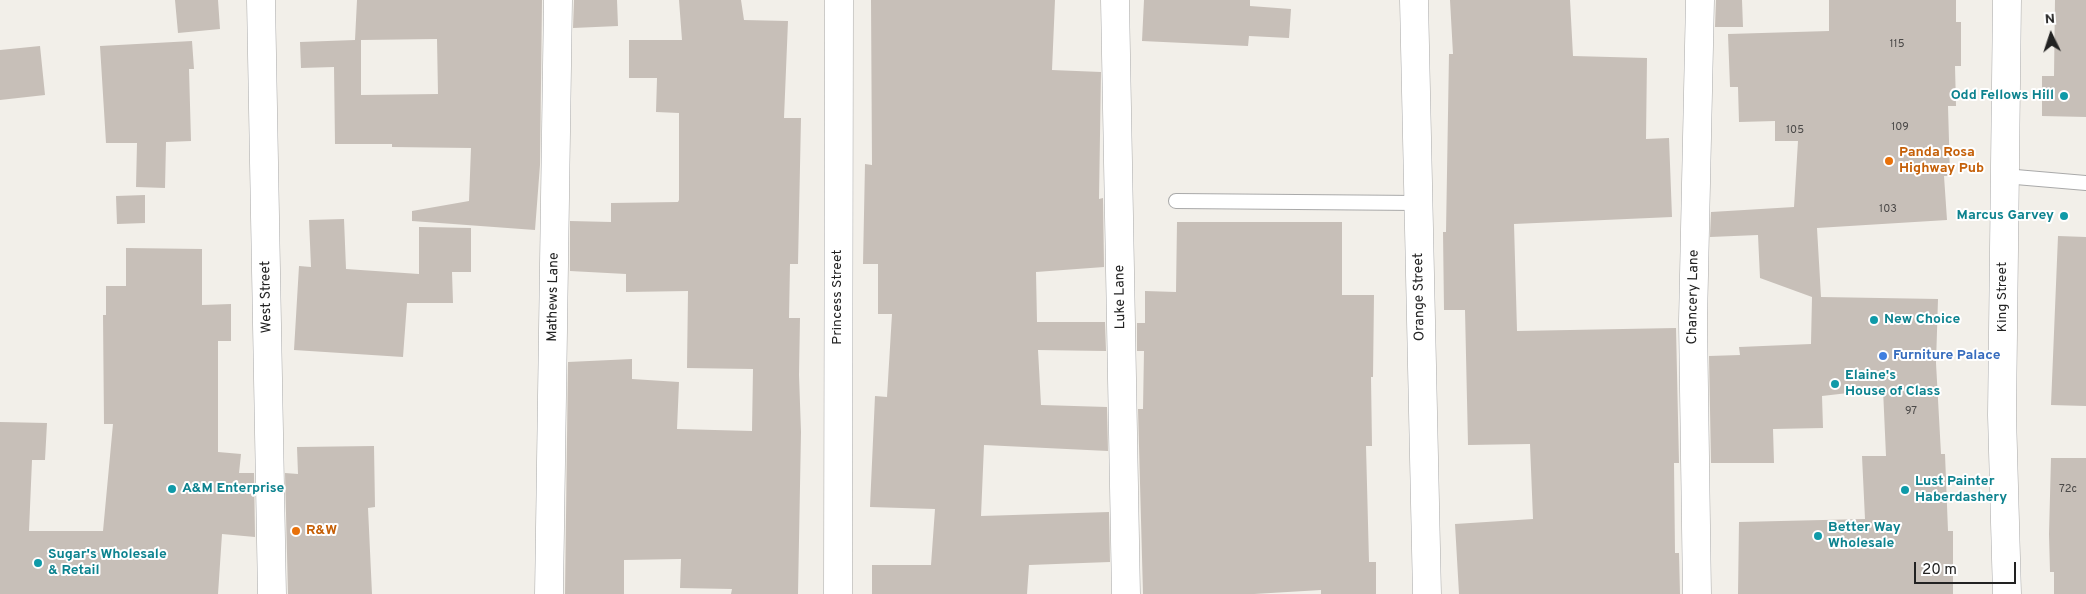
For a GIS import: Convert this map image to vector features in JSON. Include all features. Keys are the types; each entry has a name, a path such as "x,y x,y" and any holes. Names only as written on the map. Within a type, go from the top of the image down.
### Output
{"street":[{"name":"West Street","path":"261,0 272,594"},
{"name":"Mathews Lane","path":"549,594 558,0"},
{"name":"Princess Street","path":"838,594 839,0"},
{"name":"Luke Lane","path":"1115,0 1126,594"},
{"name":"Orange Street","path":"1414,0 1427,594"},
{"name":"Chancery Lane","path":"1697,594 1693,321 1700,0"},
{"name":"King Street","path":"2007,0 2002,415 2007,594"}],"lane":[{"path":"2004,176 2086,183"},
{"path":"1176,201 1418,203"}],"building":[{"path":"175,0 218,0 220,29 178,33"},
{"path":"357,0 542,0 540,165 535,230 412,221 412,211 469,201 471,148 392,147 392,144 335,144 334,67 301,68 300,42 355,40","holes":["437,39 438,94 361,95 361,40"]},
{"path":"574,0 617,0 618,26 573,28"},
{"path":"679,0 741,0 744,20 788,21 784,118 801,118 798,264 790,264 789,318 800,318 801,432 798,594 731,594 732,589 680,588 681,559 624,560 624,594 565,594 568,362 632,359 632,379 679,382 677,429 752,431 753,369 687,368 688,291 626,292 626,274 570,271 570,221 611,222 611,203 678,202 679,200 679,113 656,112 657,78 629,78 629,40 682,40"},
{"path":"871,0 1055,0 1052,70 1101,72 1099,199 1103,198 1104,267 1036,272 1037,322 1105,322 1106,351 1038,350 1041,405 1107,407 1108,451 984,445 981,516 1109,512 1110,562 1029,565 1027,594 872,594 872,565 931,565 935,509 870,507 875,396 887,397 892,314 878,314 878,264 863,264 865,164 872,165"},
{"path":"1144,0 1250,0 1250,6 1291,9 1289,38 1249,36 1248,46 1142,41"},
{"path":"1450,0 1570,0 1573,56 1647,58 1646,139 1669,138 1672,217 1514,224 1517,331 1676,328 1679,463 1674,463 1675,553 1679,553 1680,594 1459,594 1455,524 1533,519 1530,444 1468,445 1465,310 1444,310 1443,232 1446,232 1449,54 1453,54"},
{"path":"1716,0 1742,0 1743,27 1715,27"},
{"path":"1829,0 1956,0 1956,22 1961,22 1961,66 1955,66 1956,106 1948,106 1950,176 1944,176 1947,220 1817,228 1821,297 1938,299 1936,363 1941,454 1945,454 1948,531 1953,531 1953,594 1738,594 1739,522 1865,519 1862,456 1886,456 1883,389 1822,396 1823,428 1773,429 1774,463 1711,463 1709,356 1740,355 1739,347 1811,344 1812,297 1760,278 1758,235 1710,237 1711,212 1794,207 1798,141 1775,141 1775,121 1739,122 1738,87 1730,87 1728,34 1829,31"},
{"path":"2055,0 2086,0 2086,117 2042,116 2042,76 2054,76"},
{"path":"192,41 194,69 189,69 191,141 166,142 165,188 136,187 137,143 106,143 100,46"},
{"path":"40,46 45,95 0,100 0,50"},
{"path":"145,195 145,223 117,224 116,196"},
{"path":"344,219 346,269 419,274 419,227 471,228 471,272 452,272 453,303 407,303 403,357 294,350 299,266 311,267 309,220"},
{"path":"1177,222 1342,222 1342,295 1374,295 1373,377 1371,377 1372,446 1366,446 1369,562 1376,562 1376,594 1321,594 1321,590 1254,594 1143,594 1138,409 1143,409 1144,351 1137,351 1137,323 1145,323 1145,291 1176,292"},
{"path":"2058,236 2086,237 2086,406 2051,405"},
{"path":"126,248 202,249 202,305 231,304 231,341 218,341 218,452 241,454 239,473 254,473 255,537 222,534 218,594 0,594 0,422 47,423 45,460 32,460 29,531 103,531 113,424 104,424 103,315 106,315 106,286 126,286"},
{"path":"374,446 375,507 368,508 372,594 288,594 285,473 298,474 297,447"},
{"path":"2051,458 2086,458 2086,594 2054,594 2054,572 2050,572 2049,534"}],"place":[{"name":"Odd Fellows Hill","path":"2064,96"},
{"name":"Panda Rosa Highway Pub","path":"1889,161"},
{"name":"Marcus Garvey","path":"2064,216"},
{"name":"New Choice","path":"1874,320"},
{"name":"Furniture Palace","path":"1883,356"},
{"name":"Elaine's House of Class","path":"1835,384"},
{"name":"A&M Enterprise","path":"172,489"},
{"name":"Lust Painter Haberdashery","path":"1905,490"},
{"name":"R&W","path":"296,531"},
{"name":"Better Way Wholesale","path":"1818,536"},
{"name":"Sugar's Wholesale & Retail","path":"38,563"}]}
